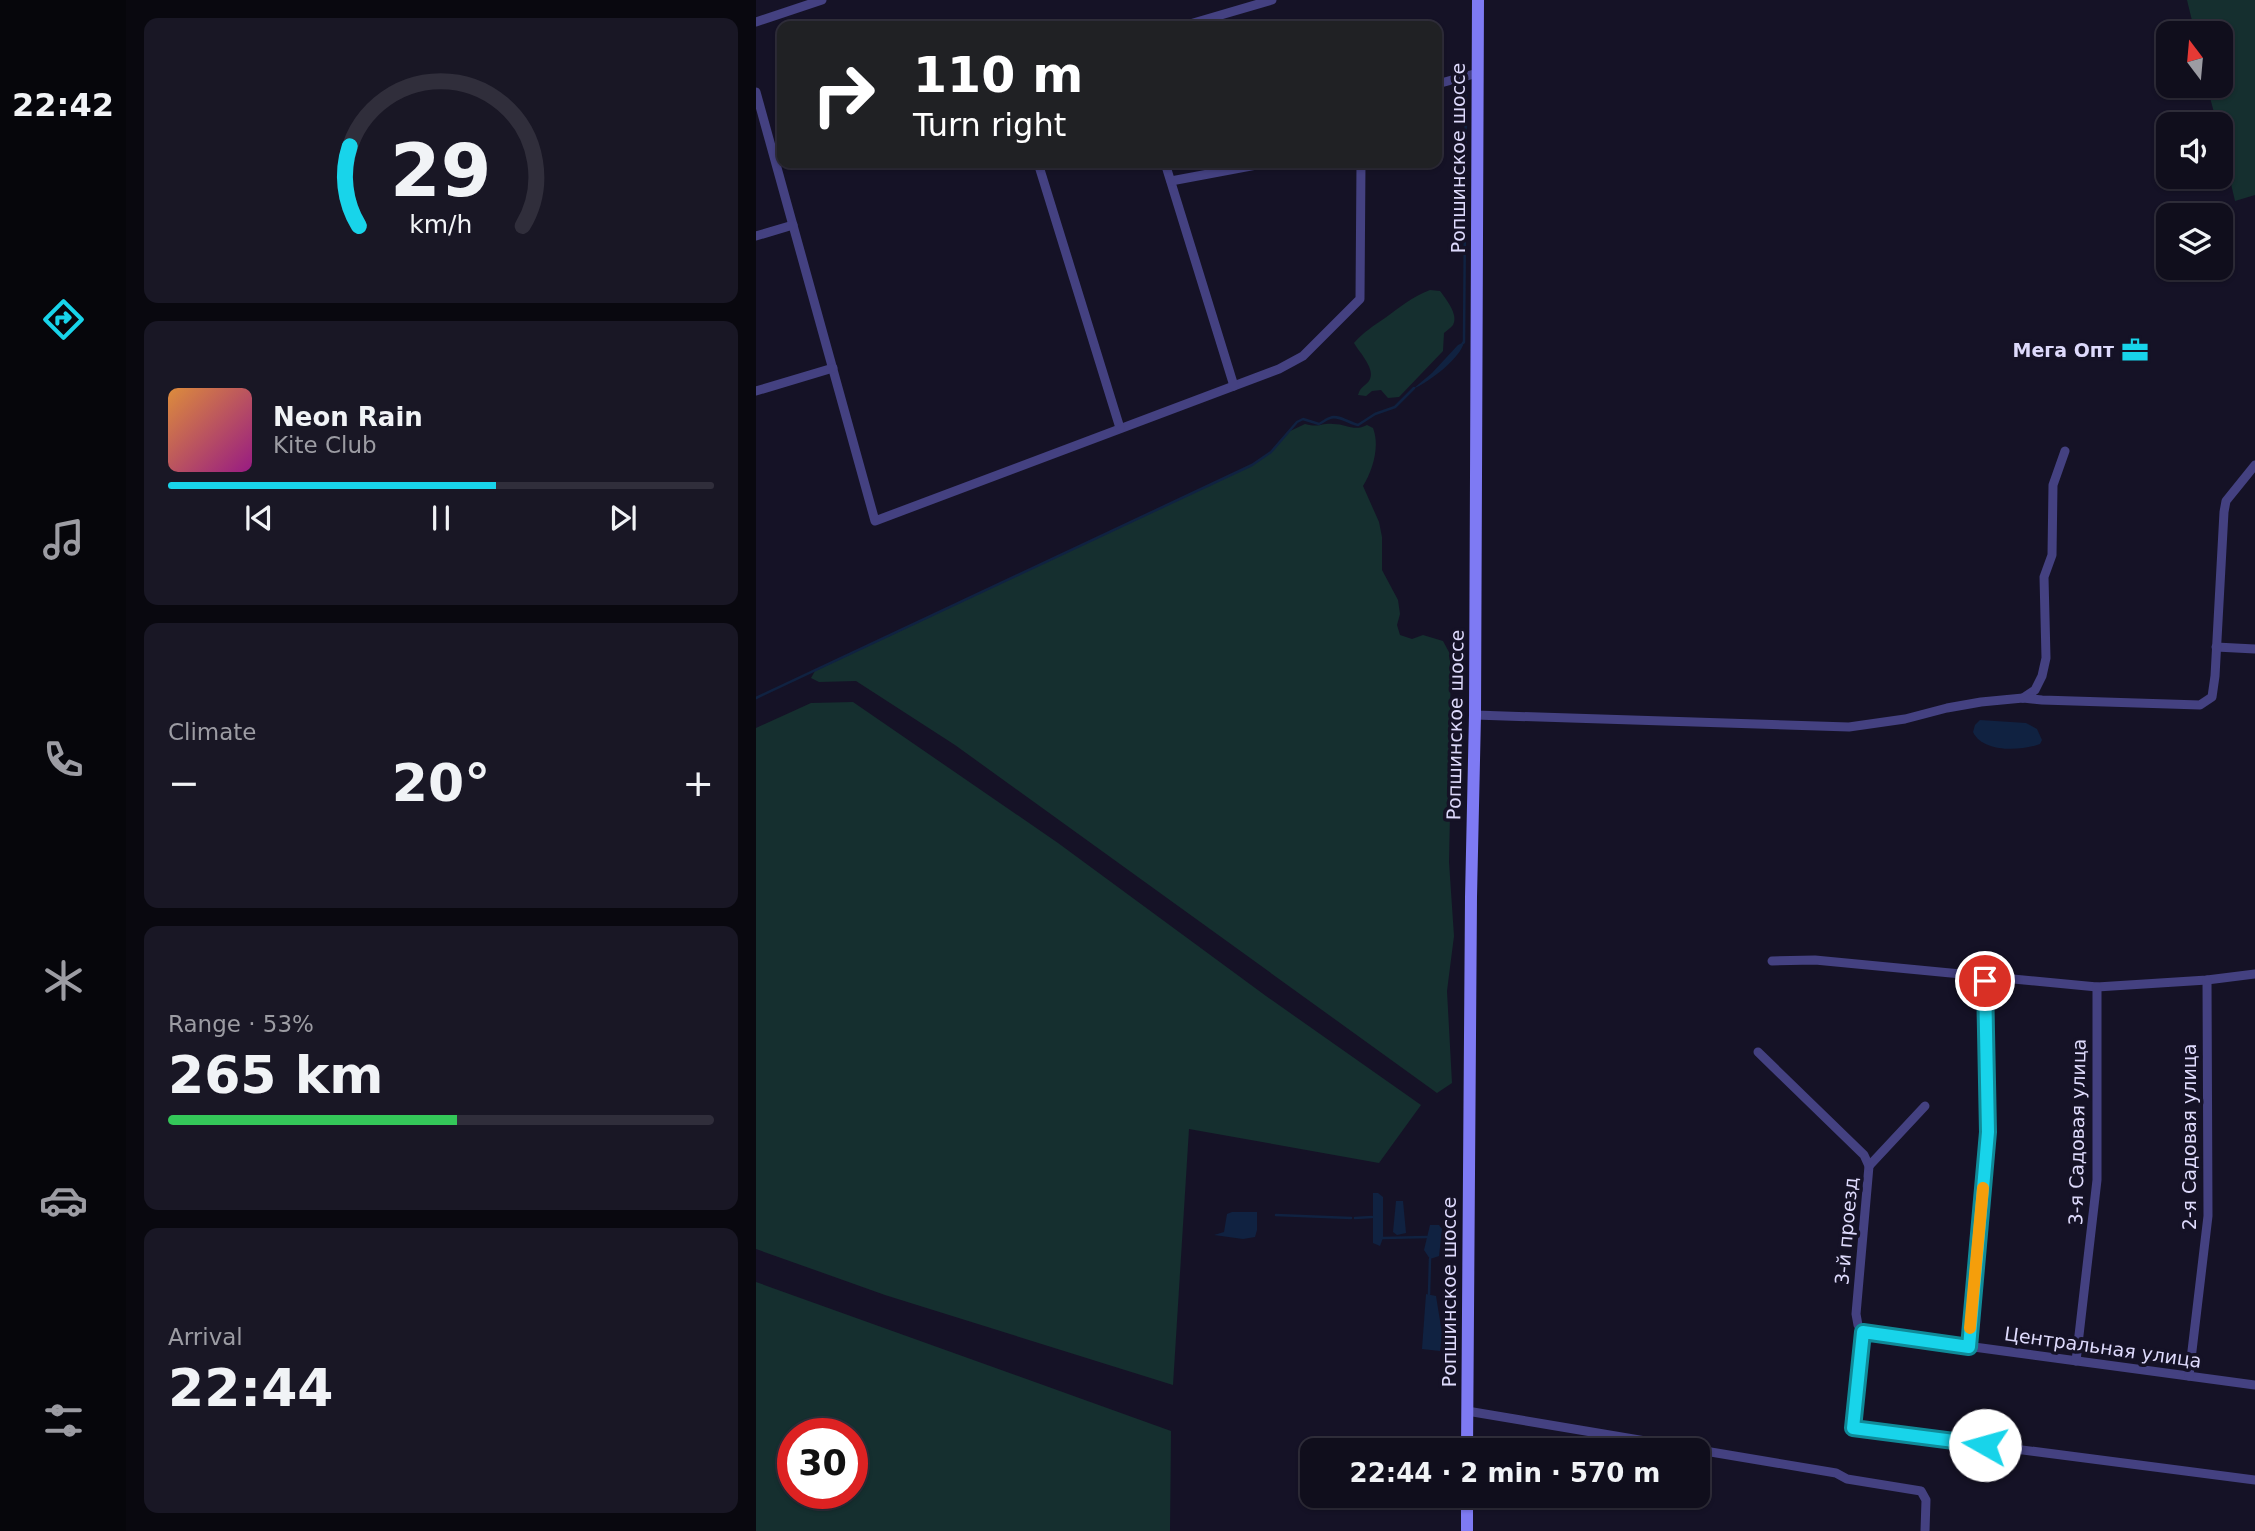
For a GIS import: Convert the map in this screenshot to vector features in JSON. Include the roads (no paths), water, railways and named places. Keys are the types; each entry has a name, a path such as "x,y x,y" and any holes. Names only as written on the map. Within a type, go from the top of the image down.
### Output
{"main road":[{"name":"Ропшинское шоссе","path":"1467,1438 1475,715 1478,0"},
{"path":"1467,1508 1467,1531"}],"street":[{"path":"756,22 822,0"},
{"path":"1200,21 1272,0"},
{"path":"1442,83 1478,73"},
{"path":"757,95 777,167"},
{"path":"777,168 875,521 1279,369 1303,356 1360,299 1361,168"},
{"path":"1040,168 1120,428"},
{"path":"1167,168 1234,386"},
{"path":"1171,181 1240,168"},
{"path":"756,236 793,225"},
{"path":"756,391 833,368"},
{"path":"2023,698 2035,690 2046,658 2044,578 2052,555 2053,485 2065,451"},
{"path":"1475,715 1849,727 1905,719 1947,708 2023,698 2200,705 2212,697 2226,501 2255,465"},
{"path":"2216,647 2255,649"},
{"path":"1772,961 1815,960 2097,987 2255,974"},
{"path":"1969,1347 1988,1132 1985,981 1988,977"},
{"name":"2-я Садовая улица","path":"2189,1376 2208,1216 2207,980"},
{"name":"3-я Садовая улица","path":"2076,1361 2097,1180 2097,987"},
{"name":"3-й проезд","path":"1758,1052 1864,1155 1869,1166 1856,1314 1858,1325 1863,1332 1853,1428 2255,1480"},
{"path":"1869,1166 1925,1106"},
{"name":"Центральная улица","path":"1863,1332 2255,1385"},
{"path":"1467,1411 1836,1473 1847,1479 1921,1491 1926,1500 1925,1531"}],"water":[{"path":"1464,342 1457,355 1443,369 1413,389 1458,345"},
{"path":"1980,720 2026,723 2037,729 2042,740 2040,744 2023,748 1994,747 1978,739 1973,732"},
{"path":"1373,1193 1383,1197 1383,1238 1380,1246 1373,1243"},
{"path":"1396,1201 1403,1201 1406,1233 1397,1235 1393,1232"},
{"path":"1257,1212 1255,1237 1243,1239 1214,1235 1224,1232 1227,1214"},
{"path":"1430,1225 1439,1225 1442,1229 1439,1256 1430,1259 1424,1250"},
{"path":"1426,1294 1436,1296 1442,1333 1440,1351 1422,1349"}],"waterway":[{"path":"1463,343 1466,88"},
{"path":"756,698 1252,465 1271,452 1297,422 1303,419 1319,424 1336,417 1358,425 1375,414 1395,407 1414,388"},
{"path":"1276,1215 1351,1218"},
{"path":"1355,1218 1372,1217"},
{"path":"1383,1238 1427,1237"},
{"path":"1429,1294 1430,1259"}],"place":[{"name":"Мега Опт","path":"2135,350"}]}
